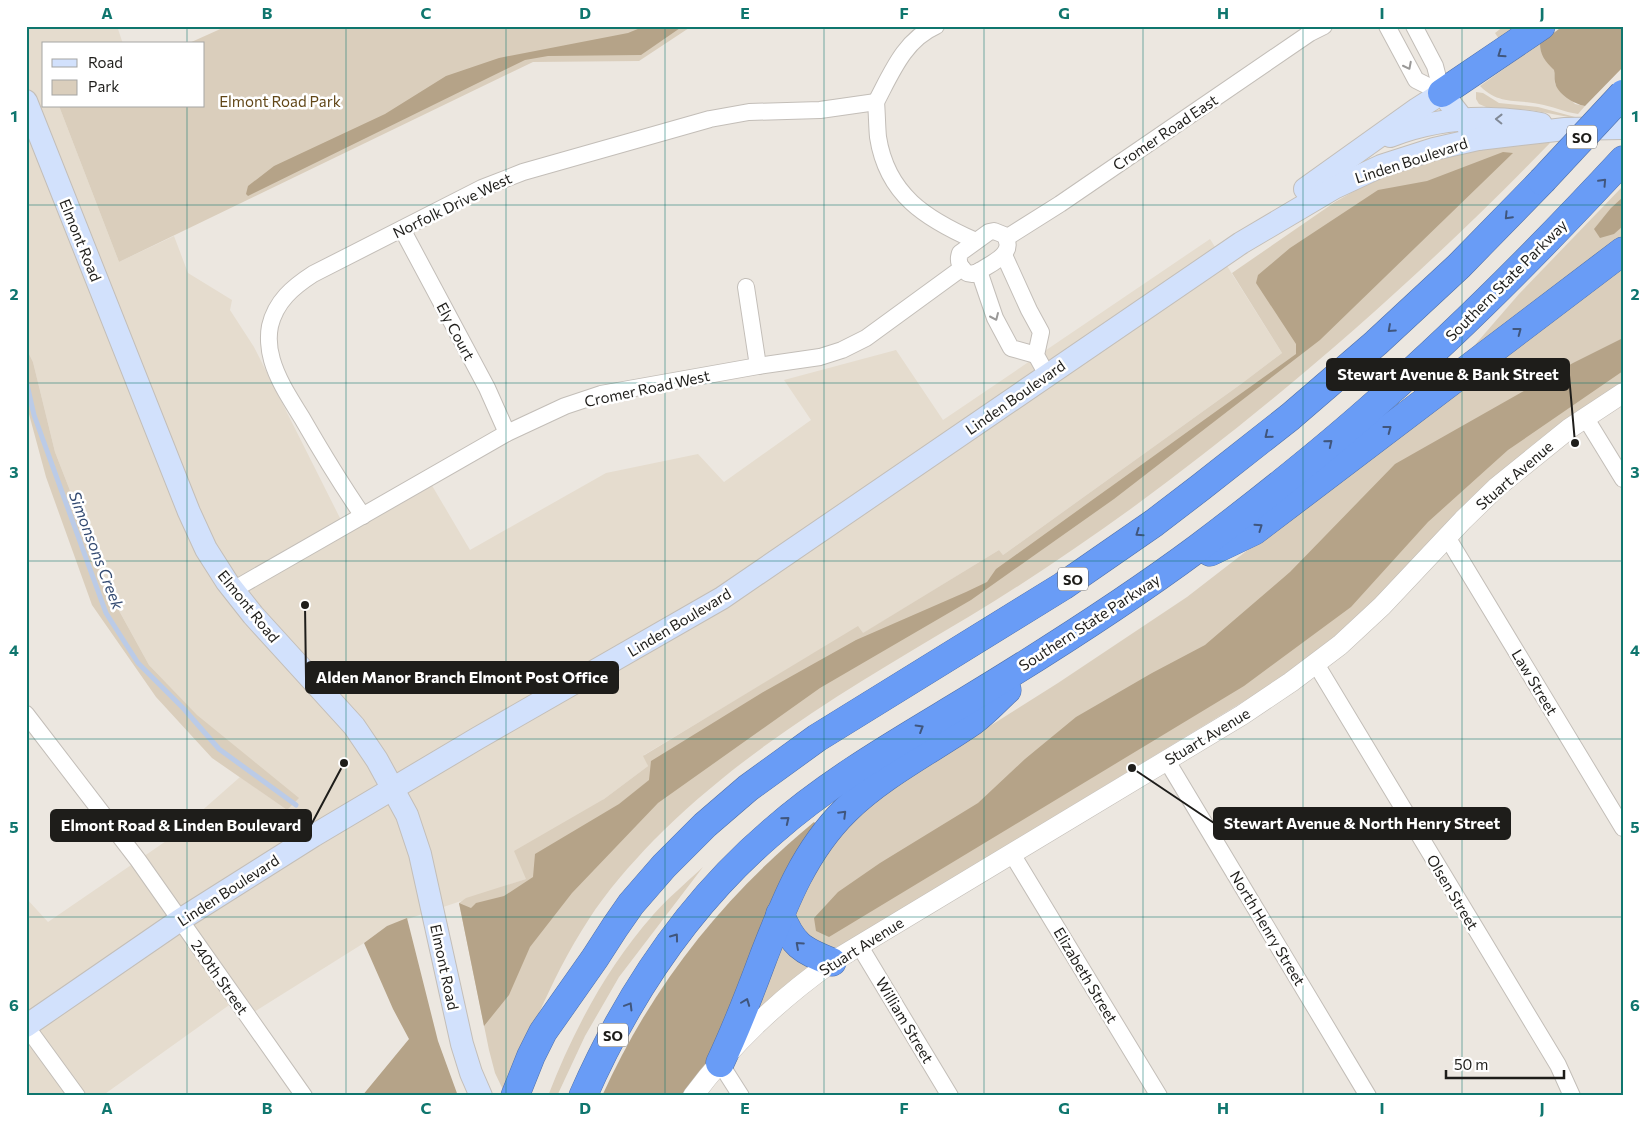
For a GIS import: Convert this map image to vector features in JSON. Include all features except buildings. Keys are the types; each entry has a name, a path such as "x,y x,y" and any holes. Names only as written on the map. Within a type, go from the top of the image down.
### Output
{"highway":[{"path":"1442,93 1541,26"},
{"name":"SO","path":"595,958 647,884 685,844 764,776 817,738 1063,586 1201,488 1290,417 1383,337 1459,266 1623,94"},
{"name":"Southern State Parkway","path":"583,1096 618,1026 663,954 714,888 753,849 794,814 855,769 1059,643 1153,581 1251,506 1378,402 1468,318 1582,204 1623,160"},
{"path":"1153,581 1254,531 1623,250"},
{"path":"720,1063 735,1031 793,885 808,858 828,830 848,808 870,790 906,764 975,720 1059,643"},
{"path":"780,914 789,934 797,944 808,952 832,962"},
{"path":"515,1096 543,1032 595,958"},
{"path":"532,1096 595,958"}],"main road":[{"path":"1442,93 1478,138"},
{"name":"Linden Boulevard","path":"1241,243 1307,188 1442,93"},
{"name":"Elmont Road","path":"26,101 192,519 210,556 253,615 354,726 377,760 407,815 416,842 462,1044 481,1096"},
{"name":"Linden Boulevard","path":"1360,151 1409,129 1463,120 1514,119 1565,129"},
{"path":"1565,129 1623,128"},
{"name":"Linden Boulevard","path":"26,1026 180,920 313,836 392,788 722,598 1241,243 1349,180 1408,157 1478,138 1565,129"}],"street":[{"path":"936,26 910,45 899,58 876,102 878,138 885,163 900,192 917,209 943,225 976,241"},
{"name":"Cromer Road East","path":"1006,238 1060,204 1310,33 1324,26"},
{"path":"1387,26 1416,80 1442,93"},
{"path":"1398,46 1417,30 1435,66 1442,93"},
{"name":"Norfolk Drive West","path":"363,516 284,388 272,360 269,340 270,326 278,304 295,285 482,188 523,172 710,119 749,112 820,110 876,102"},
{"name":"Ely Court","path":"402,229 486,388 507,433"},
{"path":"994,231 1004,235 1006,238 1009,244 1008,250 1004,255 979,271 970,274 962,268 958,258 960,253 976,241 994,231"},
{"path":"1004,255 1028,310 1041,332 1036,355 1047,375"},
{"name":"Cromer Road West","path":"233,590 507,433 565,406 601,394 820,357 842,350 866,338 962,268"},
{"path":"979,271 995,318 1011,348 1036,355"},
{"path":"746,287 758,366"},
{"name":"Stuart Avenue","path":"693,1096 720,1063 745,1037 789,996 832,962 1242,715 1316,664 1382,606 1496,487 1550,443 1623,393"},
{"path":"1586,417 1623,479"},
{"name":"Law Street","path":"1447,537 1623,828"},
{"name":"Olsen Street","path":"1316,664 1558,1065 1572,1096"},
{"name":"240th Street","path":"26,714 138,860 304,1096"},
{"name":"North Henry Street","path":"1167,761 1368,1096"},
{"name":"Elizabeth Street","path":"1012,854 1159,1096"},
{"name":"William Street","path":"859,945 950,1096"},
{"path":"26,1026 77,1096"},
{"path":"720,1063 741,1096"}],"shaded area":[{"path":"26,26 117,26 122,42 42,42 42,108 60,108 119,262 174,236 188,273 232,300 230,310 254,347 341,520 424,472 470,550 606,473 698,454 724,482 811,420 784,380 896,350 943,420 1210,239 1282,353 1003,555 999,550 862,634 858,627 644,755 648,766 604,799 526,879 387,926 364,943 251,1014 239,998 102,1096 26,1096 26,898 48,922 172,837 240,777 287,810 149,665 111,596 55,452 33,362 26,348"},
{"path":"645,26 683,26 641,55 548,56 525,60 248,196 246,194 248,186 274,166 385,114 446,76 499,58 628,33"},
{"path":"1563,26 1623,26 1623,67 1585,106 1571,101 1559,91 1555,82 1554,70 1546,61 1541,51 1540,43"},
{"path":"1503,152 1513,153 1320,340 1114,499 971,600 820,688 658,803 572,893 530,947 509,995 484,1026 459,903 471,908 476,903 504,896 533,877 535,854 619,804 649,780 651,761 765,691 856,640 987,582 996,569 1296,354 1296,344 1256,283 1258,275 1290,248 1378,190 1427,181"},
{"path":"1623,197 1623,226 1614,234 1600,238 1594,229 1611,208"},
{"path":"1623,338 1623,371 1508,450 1428,522 1351,607 1244,686 829,937 816,931 814,918 838,892 880,863 978,803 1025,759 1076,717 1205,645 1290,572 1395,464 1573,363"},
{"path":"814,822 819,827 717,1046 684,1096 602,1096 643,1018 692,947 749,882 780,851"},
{"path":"407,918 438,1041 458,1096 362,1096 409,1039 393,1009 364,943 387,926"}],"green space":[{"name":"Elmont Road Park","path":"227,26 692,26 639,61 533,62 119,262 60,108 205,108 205,42 191,42"},
{"path":"1504,26 1518,26 1499,39 1495,33"},
{"path":"1540,43 1554,70 1555,84 1575,104 1585,106 1578,114 1544,105 1501,99 1480,86"},
{"path":"1476,92 1483,93 1499,103 1538,107 1575,117 1531,110 1486,107 1479,104 1476,99"},
{"path":"1517,143 1550,143 1451,241 1400,288 1296,380 1242,424 1132,508 1052,564 804,718 726,775 689,807 627,869 603,898 589,919 553,983 505,1094 495,1073 489,1050 459,903 466,898 526,879 514,851 604,799 648,766 643,756 858,626 863,633 999,550 1003,555 1282,353 1232,273 1335,202 1374,180 1423,163 1466,152"},
{"path":"1623,186 1623,241 1467,354 1519,294"},
{"path":"1623,260 1623,383 1603,395 1345,629 1269,686 841,946 825,949 794,926 795,898 844,821 1187,597"},
{"path":"26,348 33,362 55,452 111,596 149,665 197,715 299,798 287,810 212,758 156,697 92,605 46,477 26,403"},
{"path":"703,867 619,977 585,1036 557,1096 548,1096 568,1048 606,978 636,935 659,909"},
{"path":"779,942 812,966 756,1014"}],"waterway":[{"name":"Simonsons Creek","path":"26,380 34,415 106,613 138,663 184,709 219,749 296,805"}],"place":[{"name":"Stewart Avenue & Bank Street","path":"1575,443"},
{"name":"Alden Manor Branch Elmont Post Office","path":"305,605"},
{"name":"Elmont Road & Linden Boulevard","path":"344,763"},
{"name":"Stewart Avenue & North Henry Street","path":"1132,768"}]}
